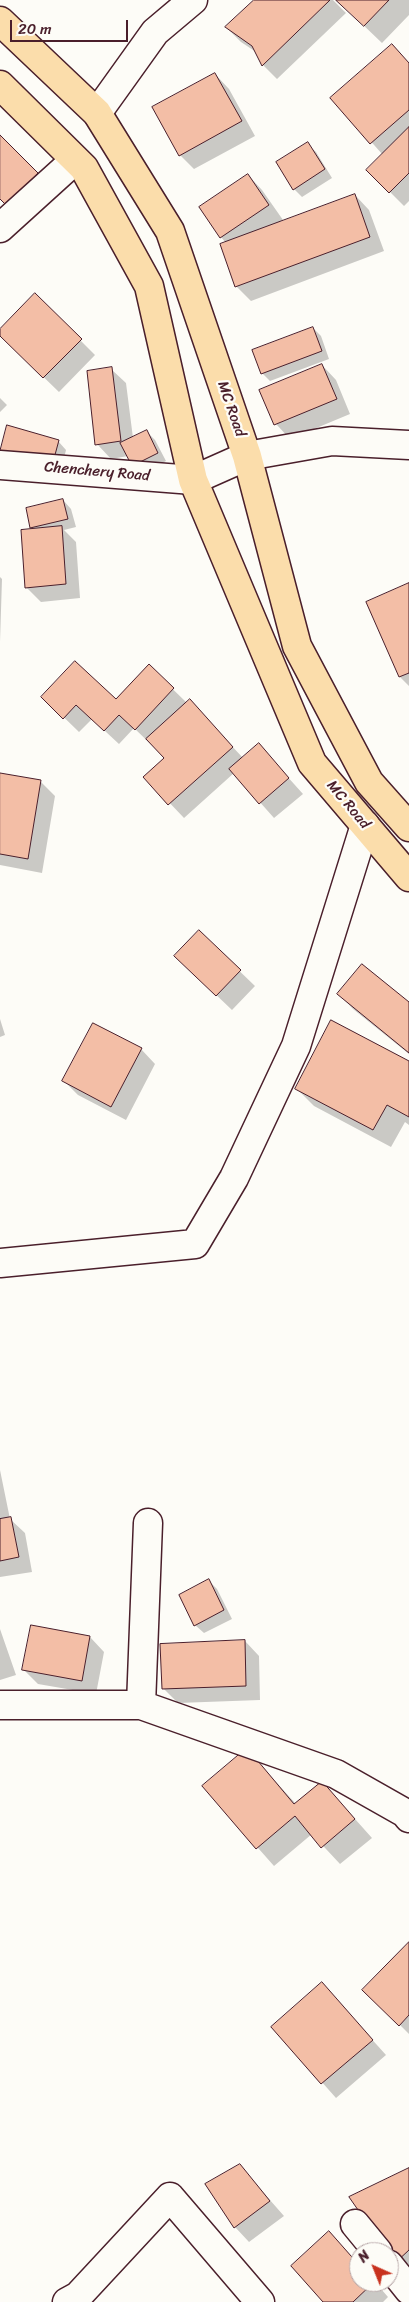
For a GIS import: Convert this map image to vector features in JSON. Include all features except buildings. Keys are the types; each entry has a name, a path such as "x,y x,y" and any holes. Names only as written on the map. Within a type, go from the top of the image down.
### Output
{"main road":[{"name":"MC Road","path":"0,21 97,113 170,231 247,456 297,646 369,782 409,827"},
{"name":"MC Road","path":"0,85 84,168 149,286 194,480 312,763 409,877"}],"street":[{"path":"97,113 155,32 194,0"},
{"path":"0,228 75,160"},
{"path":"194,480 247,456 332,442 409,446"},
{"name":"Chenchery Road","path":"0,465 194,480"},
{"path":"0,1263 195,1244 234,1178 296,1046 365,825"},
{"path":"140,1705 148,1523"},
{"path":"0,1705 140,1705 336,1774 408,1811"},
{"path":"67,2302 78,2296 170,2197 260,2302"},
{"path":"355,2224 370,2242"},
{"path":"399,2278 409,2290"}]}
